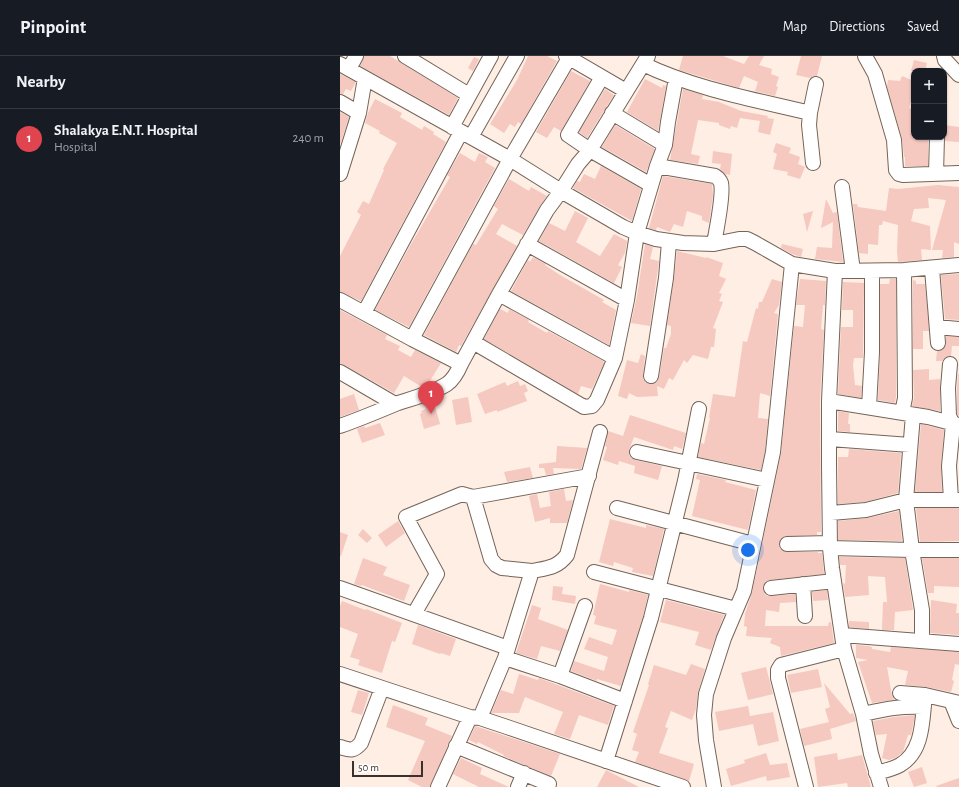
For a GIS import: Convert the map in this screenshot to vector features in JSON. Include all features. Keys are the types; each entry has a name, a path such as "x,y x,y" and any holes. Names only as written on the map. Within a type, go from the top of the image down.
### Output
{"street":[{"path":"356,56 345,66 510,159 623,227 637,233 669,242 717,244 738,239 746,239 792,264 836,271 904,270 959,265"},
{"path":"404,56 469,95"},
{"path":"364,313 461,132 517,56"},
{"path":"865,56 874,74 894,140 896,170 899,174 959,173"},
{"path":"944,56 945,60 959,75"},
{"path":"412,339 567,57 626,91"},
{"path":"461,132 469,95 485,58"},
{"path":"340,426 362,419 395,404 445,385 454,377 546,210 561,191 578,164 590,150 645,60 676,78 747,98 810,113"},
{"path":"602,77 568,135 590,150 651,184"},
{"path":"341,168 359,113 365,78"},
{"path":"473,342 584,407 592,406 597,400 615,358 627,300 637,233 651,184 665,145 676,78"},
{"path":"813,163 809,125 816,84"},
{"path":"340,102 359,113"},
{"path":"612,113 665,145"},
{"path":"936,174 938,140"},
{"path":"657,166 715,176 719,179 722,186 717,244"},
{"path":"842,187 853,271"},
{"path":"651,376 666,278 669,242"},
{"path":"527,244 627,300"},
{"path":"714,787 706,740 704,715 706,694 724,638 744,591 773,452 792,264"},
{"path":"932,268 938,343"},
{"path":"904,270 905,398 908,414 910,445 906,500 912,550 922,610 922,641"},
{"path":"836,271 829,401 830,546 843,642 863,714 876,774 881,787"},
{"path":"869,407 872,352 872,271"},
{"path":"499,294 615,358"},
{"path":"340,300 461,364"},
{"path":"937,327 959,329"},
{"path":"950,364 948,388 949,416 956,424"},
{"path":"340,372 395,404"},
{"path":"829,401 908,414 956,424"},
{"path":"606,761 658,589 689,462 699,409"},
{"path":"830,513 866,510 906,500 955,500 949,466 956,424"},
{"path":"473,497 491,559 496,565 502,568 532,571 555,566 567,555 600,432"},
{"path":"830,439 910,445"},
{"path":"637,452 767,480"},
{"path":"414,614 437,574 406,516 462,494 473,497 589,476"},
{"path":"617,508 675,522 753,544"},
{"path":"787,544 912,550 959,550"},
{"path":"438,787 456,746 475,718 507,653 532,571"},
{"path":"594,572 736,609"},
{"path":"771,588 834,581"},
{"path":"803,584 805,616"},
{"path":"340,588 414,614 560,676 625,701"},
{"path":"560,676 585,606"},
{"path":"806,787 778,678 778,670 781,665 843,642 922,641 959,644"},
{"path":"340,674 683,787"},
{"path":"340,747 353,750 356,749 361,743 382,688"},
{"path":"900,693 924,701 955,702 959,721"},
{"path":"863,714 924,701"},
{"path":"876,774 899,766 908,760 914,752 919,741 924,701"},
{"path":"456,746 550,784"},
{"path":"518,787 524,773"}],"building":[{"path":"364,56 390,56 458,98 449,115 360,66"},
{"path":"528,56 547,56 557,61 521,124 518,122 515,127 510,124 504,133 490,124 517,80"},
{"path":"683,56 723,56 744,64 749,56 764,56 759,65 772,69 771,74 779,77 775,96 755,91 758,82 744,76 739,88 679,70"},
{"path":"801,56 822,56 817,76 810,78 796,75"},
{"path":"474,57 479,59 473,71 468,68"},
{"path":"914,60 927,63 926,68 912,68"},
{"path":"571,71 590,81 561,131 554,127 547,138 536,132"},
{"path":"340,74 356,82 351,91 346,89 343,94 340,94"},
{"path":"902,76 911,80 911,100 909,108 911,109 911,140 928,140 928,166 905,166 902,138 887,87 888,80 900,81"},
{"path":"645,79 662,88 663,85 666,86 658,131 627,112"},
{"path":"605,89 614,95 587,138 579,132"},
{"path":"683,89 703,95 702,99 719,102 741,111 768,116 767,118 774,119 770,135 758,132 760,121 740,118 737,128 731,126 730,129 719,125 719,123 698,120 691,154 700,156 698,164 670,160"},
{"path":"375,99 402,113 400,117 422,130 424,126 446,142 361,301 340,292 340,256 361,215 357,212 363,201 369,204 384,170 383,169 397,143 365,123"},
{"path":"340,112 349,117 340,145"},
{"path":"615,125 655,149 646,172 602,147"},
{"path":"947,125 959,127 959,142 945,141 947,140"},
{"path":"776,143 791,148 789,153 800,157 798,164 805,167 800,179 787,175 788,172 773,169 777,154 773,152"},
{"path":"713,151 732,154 730,175 725,174 720,169 721,164 712,163"},
{"path":"460,153 475,162 479,153 488,157 485,162 495,168 409,327 375,310 450,177 447,175"},
{"path":"601,166 641,189 632,221 573,188 577,181 580,182 584,174 595,179"},
{"path":"663,176 712,184 713,195 709,223 702,220 702,216 687,211 683,227 674,224 670,232 657,227 656,230 649,228"},
{"path":"509,179 529,191 531,187 547,196 523,235 502,224 496,234 517,246 461,346 459,345 456,352 424,335 473,244 476,245 498,209 494,206"},
{"path":"938,185 959,187 959,244 954,242 954,257 942,258 943,250 932,250 946,200 928,198 929,208 914,209 911,221 930,226 931,250 921,249 922,260 898,262 898,225 883,221 882,225 879,225 878,245 868,244 868,254 859,253 853,204 857,204 858,207 886,211 889,188 898,189"},
{"path":"826,199 833,213 837,212 843,262 815,259 817,247 832,248 833,222 821,228"},
{"path":"575,211 588,218 576,242 600,256 614,234 627,241 625,253 618,265 622,267 614,283 539,241 549,223 565,231"},
{"path":"813,211 807,232 803,214"},
{"path":"645,244 653,247 650,259 659,261 650,326 631,323"},
{"path":"782,244 803,249 801,257 781,248"},
{"path":"677,251 706,257 723,263 719,276 726,279 719,293 722,294 719,301 723,302 713,328 716,329 714,347 711,347 708,359 693,355 687,363 684,360 673,380 669,378 664,389 657,386 658,396 637,397 629,393 627,399 618,396 627,360 638,363 641,354 645,356 643,379 646,383 650,384 657,382 659,378 664,348 666,348 671,334 671,326 667,325"},
{"path":"533,257 546,264 545,265 560,275 604,300 602,302 616,310 609,345 511,291 528,260 530,262"},
{"path":"959,274 959,320 945,319 941,275"},
{"path":"772,279 782,282 779,305 774,313 778,314 770,396 760,393 758,418 768,419 765,451 761,470 698,457 701,443 704,444 710,418 713,394 735,397 743,341 747,342 756,308 758,309 759,302 762,302"},
{"path":"800,279 826,281 825,305 823,305 821,329 824,330 820,401 821,532 817,532 817,535 783,537 780,540 779,545 780,549 787,552 822,553 824,574 766,581 763,589 767,596 795,594 796,602 780,603 779,612 766,610 765,626 828,626 829,622 831,622 834,643 781,656 780,647 770,643 772,638 746,636 747,627 744,626 745,614 752,593 781,454 794,326 803,327 805,305 796,305"},
{"path":"890,279 896,279 895,403 878,400 880,284 889,284"},
{"path":"913,280 916,281 916,284 925,284 929,331 923,331 923,349 913,349"},
{"path":"843,282 864,283 863,358 854,358 853,365 855,385 862,386 861,398 838,394 841,327 853,327 853,310 842,310"},
{"path":"500,309 508,313 509,309 529,320 528,322 547,333 548,331 603,361 604,363 592,389 581,386 578,394 484,339"},
{"path":"340,310 387,335 385,339 400,346 398,350 411,357 415,350 441,363 428,384 422,387 404,376 394,393 340,364"},
{"path":"946,336 959,337 959,346 952,346 951,356 946,357 942,361 936,361 937,351 942,350 946,346"},
{"path":"929,369 929,380 940,379 940,411 912,406 914,398 913,370"},
{"path":"959,374 959,416 957,414"},
{"path":"518,381 520,386 525,384 528,391 524,393 527,401 497,412 497,410 485,414 477,394 505,382 507,386"},
{"path":"354,394 359,410 340,417 340,399"},
{"path":"468,397 472,422 456,425 452,400"},
{"path":"434,403 440,424 424,429 420,414 422,413 421,411 426,409 425,406"},
{"path":"838,411 849,413 848,424 850,424 850,432 838,431"},
{"path":"630,415 686,433 682,449 674,446 673,450 634,437 629,450 629,455 635,460 662,466 658,480 634,473 635,466 619,461 618,465 603,460 607,447 605,446 608,431 623,436"},
{"path":"380,423 385,435 362,443 357,429"},
{"path":"921,424 944,430 941,465 942,492 915,492"},
{"path":"557,446 587,448 581,469 553,468 554,474 546,475 544,468 539,468 539,464 556,462"},
{"path":"849,449 901,453 898,493 865,502 838,504 838,457 848,457"},
{"path":"530,467 533,478 507,482 504,472"},
{"path":"697,474 726,480 725,482 756,490 748,530 692,516 700,480 696,479"},
{"path":"564,489 566,501 573,500 567,523 550,523 550,518 535,522 529,496 537,494 540,508 551,506 549,492"},
{"path":"916,508 959,508 959,541 920,542"},
{"path":"899,511 902,541 838,540 838,521 868,518"},
{"path":"610,519 646,528 646,525 664,529 653,576 632,572 633,568 614,562 613,566 599,562"},
{"path":"398,521 405,533 386,547 378,535"},
{"path":"363,529 372,538 367,543 358,535"},
{"path":"340,532 348,535 341,556 340,556"},
{"path":"839,557 905,558 913,610 895,612 894,630 882,630 883,602 887,602 885,577 868,576 869,595 845,597 843,583 845,584 846,565 840,565"},
{"path":"363,558 387,567 383,575 410,585 404,601 362,585 354,584"},
{"path":"922,558 959,558 959,587 934,586 934,593 928,593"},
{"path":"600,584 629,592 629,590 648,595 621,686 597,679 597,681 571,671 574,661 604,671 608,657 584,649 589,637 612,645 617,630 594,624 596,616 593,615"},
{"path":"553,586 563,587 562,594 576,596 575,604 552,600"},
{"path":"827,590 828,600 813,601 812,592"},
{"path":"666,600 724,615 711,650 695,645 699,632 660,622"},
{"path":"931,600 957,604 956,613 959,613 959,635 930,633"},
{"path":"342,601 402,623 395,642 392,641 382,673 358,665 360,660 350,657 358,634 340,627 340,606"},
{"path":"532,605 541,608 538,619 568,630 560,651 541,646 537,659 516,653"},
{"path":"849,621 869,622 869,629 849,627"},
{"path":"418,625 456,639 450,656 412,644"},
{"path":"856,645 870,646 872,649 890,652 891,647 959,652 959,665 955,664 952,680 954,681 951,692 927,687 905,685 908,671 887,667 894,700 872,703 858,662 868,660 856,658"},
{"path":"691,664 705,669 698,692 696,709 692,720 671,711 665,727 668,728 659,753 694,764 689,781 635,762 639,752 632,750 637,734 633,732 649,685 648,684 654,665 686,675"},
{"path":"766,667 773,694 748,700 741,673"},
{"path":"818,669 822,687 791,693 787,675"},
{"path":"519,674 538,680 539,678 614,706 608,725 579,715 570,739 554,734 563,712 525,697 519,713 491,713 501,690 513,694"},
{"path":"824,683 850,714 853,713 856,721 830,729 832,739 804,746 800,729 829,722 825,709 830,707"},
{"path":"358,690 369,693 362,715 351,712"},
{"path":"393,705 428,718 425,725 452,736 430,787 422,787 408,780 425,741 386,727"},
{"path":"748,706 750,716 773,712 779,741 758,746 753,724 719,731 715,712"},
{"path":"915,715 911,735 908,735 903,752 895,758 889,760 882,758 887,734 876,735 873,721"},
{"path":"475,726 560,754 551,776 503,756 504,755 478,742 477,744 469,740"},
{"path":"766,753 770,765 787,763 790,777 767,781 766,776 731,786 726,769 745,763 744,760"},
{"path":"837,753 838,760 862,755 871,787 848,787 847,783 818,787 814,757"},
{"path":"461,758 482,768 480,774 509,787 479,787 453,774"},
{"path":"922,767 927,783 914,787 908,772"},
{"path":"606,770 639,787 597,787"},
{"path":"959,778 959,787 936,786"}],"place":[{"name":"Shalakya E.N.T. Hospital","path":"431,414"}]}
